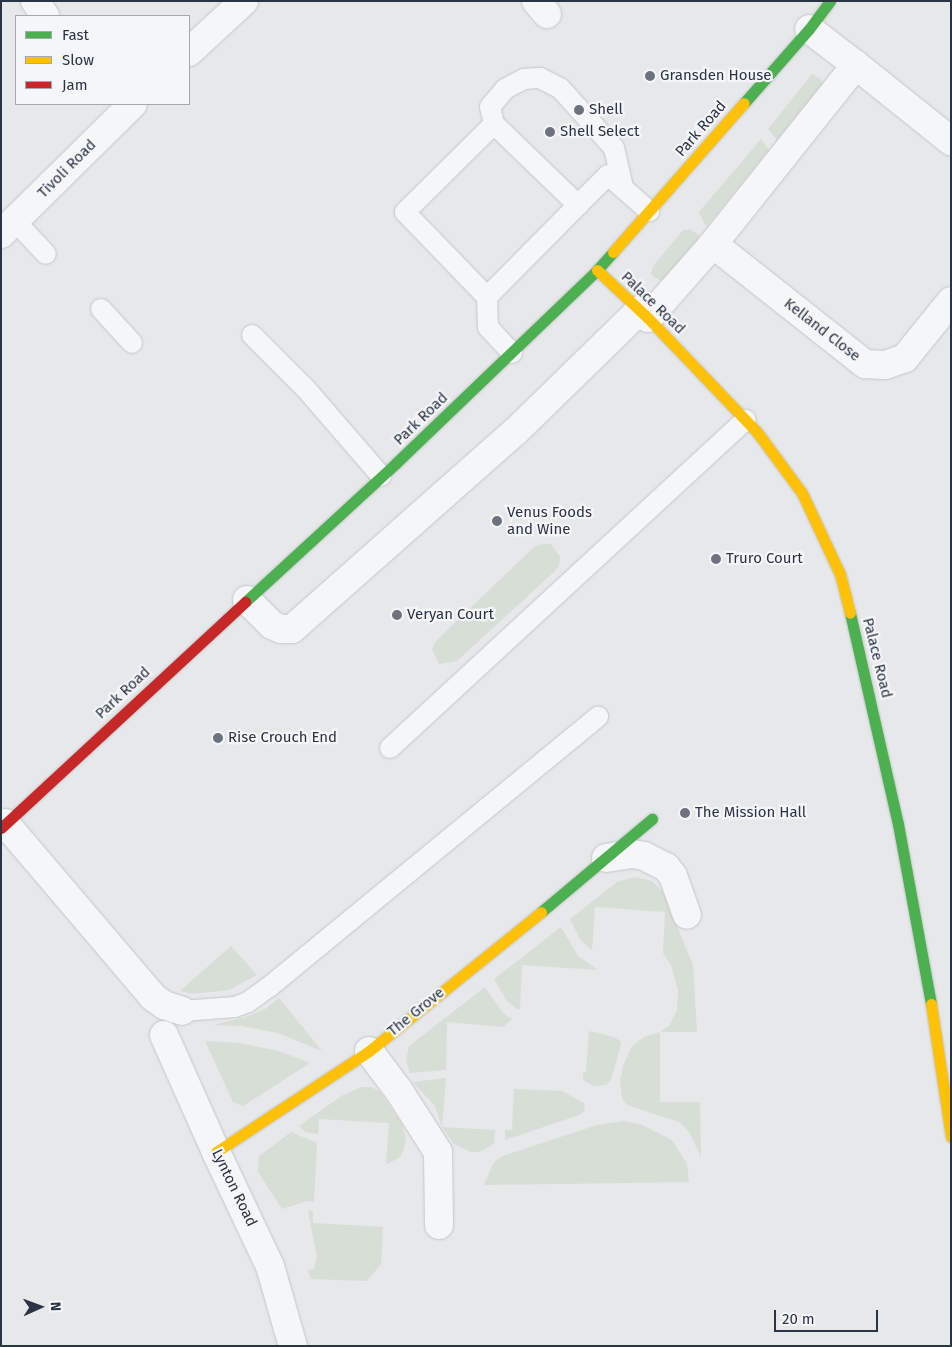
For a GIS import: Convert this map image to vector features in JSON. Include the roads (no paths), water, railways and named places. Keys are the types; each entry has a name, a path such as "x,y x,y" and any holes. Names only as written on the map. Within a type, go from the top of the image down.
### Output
{"street":[{"path":"35,1 43,15"},
{"path":"190,51 244,1"},
{"name":"Park Road","path":"3,825 381,476 597,270 809,29 830,1"},
{"path":"809,29 951,141"},
{"path":"248,600 272,625 281,630 292,629 644,314 713,244 856,65"},
{"name":"Tivoli Road","path":"8,228 117,109"},
{"name":"Kelland Close","path":"713,244 865,364 885,364 905,358 951,301"},
{"name":"Palace Road","path":"597,270 644,314 746,420 802,493 840,574 862,657 944,1037 951,1136"},
{"name":"The Grove","path":"216,1152 369,1051 652,819"},
{"path":"3,825 153,997 164,1005 182,1012"},
{"path":"606,858 632,854 644,856 666,867 673,876 687,915"},
{"name":"Lynton Road","path":"164,1035 216,1152 270,1266 293,1346"},
{"path":"369,1051 399,1091 438,1152 439,1225"}],"lane":[{"path":"578,205 494,124 490,107 505,89 524,79 540,78 560,88 614,148 623,188"},
{"path":"494,124 405,212 487,297 488,327 512,353"},
{"path":"487,297 608,175 649,211"},
{"path":"8,228 46,254"},
{"path":"101,309 132,343"},
{"path":"252,335 306,389 381,476"},
{"path":"390,748 746,420"},
{"path":"182,1012 218,1010 248,1002 598,717"}],"place":[{"name":"Gransden House","path":"650,76"},
{"name":"Shell","path":"579,110"},
{"name":"Shell Select","path":"550,132"},
{"name":"Venus Foods and Wine","path":"497,521"},
{"name":"Truro Court","path":"716,559"},
{"name":"Veryan Court","path":"397,615"},
{"name":"Rise Crouch End","path":"218,738"},
{"name":"The Mission Hall","path":"685,813"}]}
